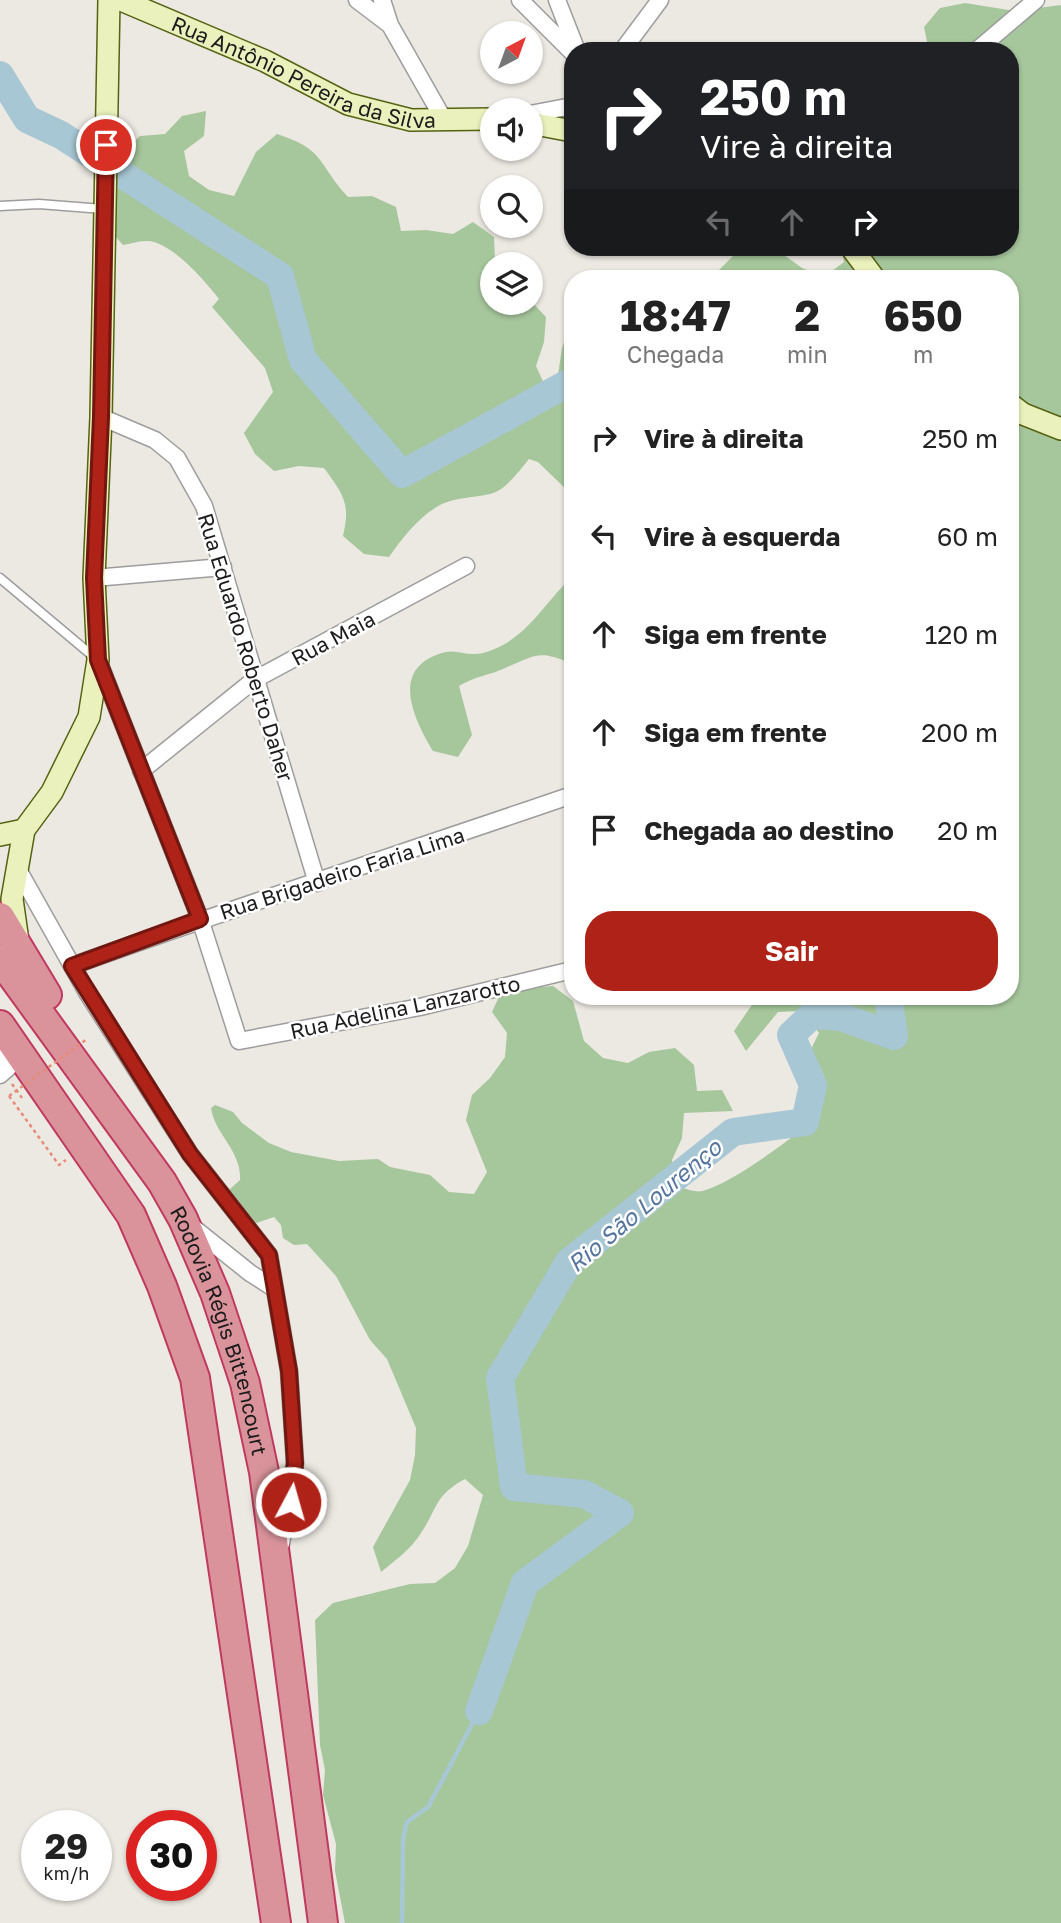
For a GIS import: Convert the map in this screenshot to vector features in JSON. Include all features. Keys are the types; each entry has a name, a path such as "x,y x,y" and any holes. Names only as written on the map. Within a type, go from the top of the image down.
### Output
{"highway":[{"name":"Rodovia Régis Bittencourt","path":"0,917 10,955 183,1219 215,1293 246,1383 264,1472 323,1923"},
{"name":"Rodovia Régis Bittencourt","path":"0,1025 131,1215 162,1286 195,1377 276,1923"},
{"path":"3,1068 85,1175 114,1224 146,1289 168,1348 182,1398 209,1462"}],"street":[{"path":"10,955 12,899 24,830 52,792 89,717 98,660 94,578 101,417 103,203 109,0"},
{"name":"Rua Antônio Pereira da Silva","path":"121,0 265,61 348,104 411,120 480,119"},
{"path":"357,0 390,25"},
{"path":"382,0 390,25 444,120"},
{"path":"520,0 565,42"},
{"path":"557,0 572,42"},
{"path":"629,42 660,0"},
{"path":"986,42 1035,0"},
{"path":"543,112 564,108"},
{"path":"543,125 564,129"},
{"path":"1019,411 1061,429"},
{"name":"Rua Eduardo Roberto Daher","path":"101,417 155,440 177,458 204,506 317,883"},
{"name":"Rua Maia","path":"141,771 254,680 466,566"},
{"path":"94,578 223,567"},
{"path":"98,660 200,919"},
{"name":"Rua Brigadeiro Faria Lima","path":"72,966 200,919 317,883 564,798"},
{"path":"0,835 24,830"},
{"path":"16,866 72,966 190,1154 260,1240 269,1255 289,1371 295,1463 291,1502 277,1566"},
{"name":"Rua Adelina Lanzarotto","path":"200,919 239,1041 420,1007 564,973"},
{"path":"183,1219 250,1273 275,1289"}],"lane":[{"path":"0,206 103,203"},
{"path":"0,578 98,660"}],"path":[{"path":"67,1160 59,1165 9,1096 87,1039"},
{"path":"3,1068 27,1105"}],"green space":[{"path":"965,3 1015,11 1061,5 1061,1923 345,1923 335,1871 336,1844 323,1795 325,1770 320,1745 315,1620 333,1603 410,1584 435,1583 455,1568 468,1546 483,1495 465,1479 455,1485 442,1496 413,1544 381,1572 373,1547 410,1480 415,1455 416,1428 387,1359 370,1340 336,1276 307,1244 294,1245 283,1238 281,1225 274,1217 247,1226 233,1215 229,1190 240,1180 237,1160 213,1118 211,1108 215,1105 233,1112 242,1123 269,1143 291,1152 339,1161 378,1159 390,1167 430,1175 449,1192 474,1194 487,1172 466,1120 472,1095 490,1078 505,1057 507,1033 492,1012 502,990 553,986 564,994 564,1005 574,1005 584,1041 603,1058 628,1063 649,1052 675,1048 694,1065 697,1091 722,1090 733,1111 684,1113 682,1138 672,1160 676,1186 700,1191 743,1172 807,1126 806,1101 797,1077 819,1033 802,1011 778,1012 746,1051 734,1031 752,1005 1019,1005 1019,270 833,270 844,262 843,256 1019,256 1019,42 927,42 924,27 940,8"},
{"path":"206,111 204,136 184,151 189,176 209,190 234,196 256,152 277,134 313,152 348,197 372,196 396,207 401,231 426,230 453,234 473,222 480,227 480,238 494,238 495,252 480,252 480,315 543,314 546,317 544,342 536,366 546,388 558,375 564,342 564,487 538,462 529,459 511,480 496,492 454,500 426,514 412,527 389,557 364,554 343,536 346,515 344,499 324,468 299,466 274,471 255,454 244,433 273,392 265,368 212,307 219,299 186,263 166,247 143,241 123,245 106,226 109,201 122,179 122,153 140,136 165,134 182,116"},
{"path":"733,256 785,256 807,270 719,270"},
{"path":"563,586 564,661 552,656 538,656 459,686 472,735 458,757 433,751 418,723 410,694 411,680 417,668 428,659 446,652 477,654 503,645 523,631"}],"waterway":[{"name":"Rio São Lourenço","path":"0,75 27,119 61,135 280,276 303,360 402,474 564,385"},
{"name":"Rio São Lourenço","path":"479,1711 525,1583 620,1513 584,1494 514,1487 500,1378 569,1262 733,1132 805,1122 813,1085 791,1035 812,1015 841,1017 894,1036 889,1005"},
{"name":"Rio São Lourenço","path":"402,1923 403,1838 407,1822 428,1807 479,1711"}],"route":[{"path":"106,145 101,417 94,578 98,660 200,919 72,966 190,1154 260,1240 269,1255 289,1371 295,1463 291,1502"}]}
